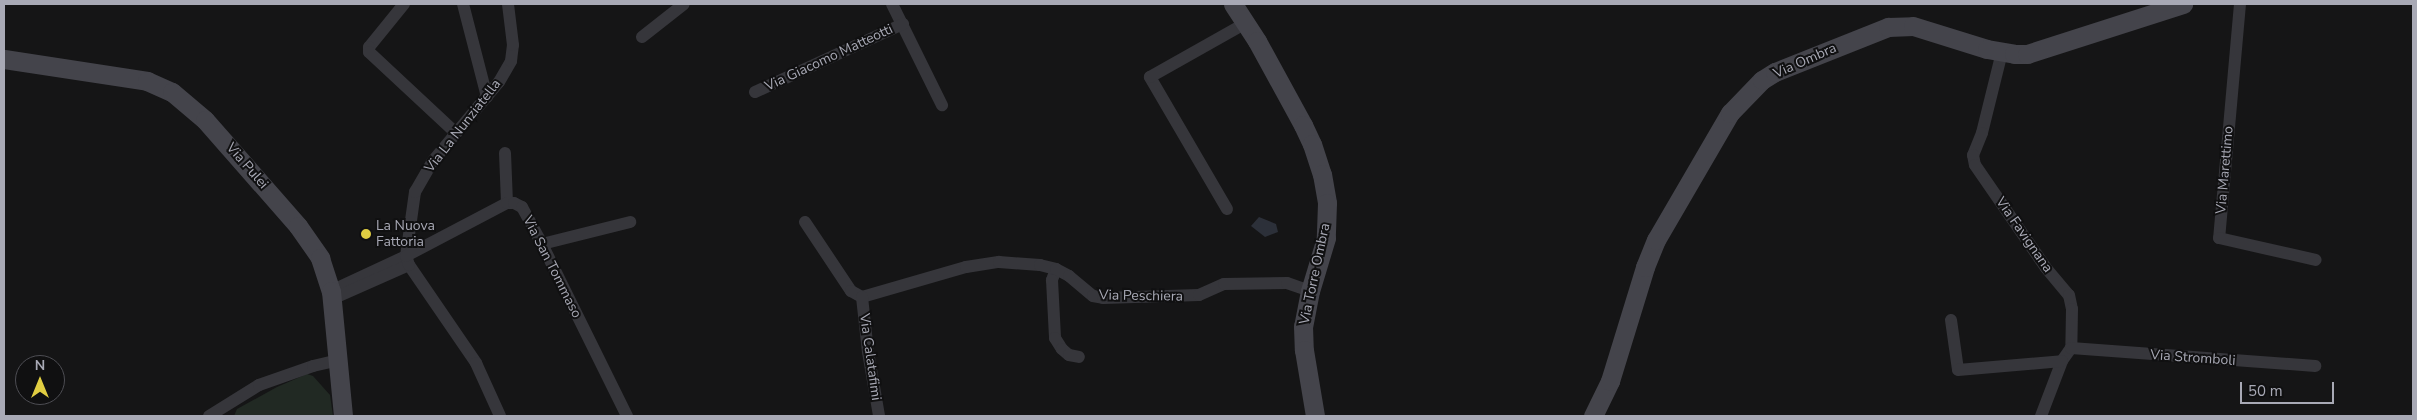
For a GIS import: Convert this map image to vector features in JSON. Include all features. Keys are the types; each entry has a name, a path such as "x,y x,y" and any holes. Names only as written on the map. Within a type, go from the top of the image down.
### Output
{"main road":[{"name":"Via Torre Ombra","path":"1233,4 1246,23 1312,144 1322,174 1327,203 1326,238 1310,291 1303,326 1315,416"},
{"name":"Via Ombra","path":"1593,416 1610,380 1649,254 1719,128 1750,91 1775,72 1888,27 1913,26 2002,52 2027,54 2183,4"},
{"name":"Via Pulei","path":"4,59 146,80 172,92 190,105 205,120 298,226 320,258 331,295 343,416"}],"street":[{"path":"404,4 369,47 370,52 456,133"},
{"path":"463,4 488,97"},
{"name":"Via La Nunziatella","path":"408,260 415,192 432,162 488,97 511,61 513,45 508,4"},
{"path":"642,38 684,4"},
{"path":"892,4 942,104"},
{"name":"Via Marettimo","path":"2240,4 2219,238 2316,260"},
{"path":"1227,209 1150,76 1246,23"},
{"name":"Via Giacomo Matteotti","path":"755,92 902,24"},
{"name":"Via Favignana","path":"2002,52 1982,133 1973,155 1975,165 2046,268 2069,296 2072,309 2071,348"},
{"path":"331,295 408,260 507,203 505,153"},
{"name":"Via San Tommaso","path":"507,203 514,203 522,207 626,416"},
{"path":"542,244 630,222"},
{"path":"805,222 851,291 862,297"},
{"path":"408,260 476,362 500,416"},
{"name":"Via Peschiera","path":"862,297 966,267 999,262 1040,264 1056,269 1093,296 1103,298 1199,295 1224,284 1288,283 1310,291"},
{"path":"1056,269 1052,280 1055,338 1062,349 1069,355 1079,357"},
{"name":"Via Calatafimi","path":"862,297 868,352 879,416"},
{"path":"1951,320 1958,370 2062,361"},
{"path":"2041,416 2062,361 2071,348"},
{"name":"Via Stromboli","path":"2071,348 2114,353 2315,366"},
{"path":"209,416 259,385 313,366 338,360"}],"shaded area":[{"path":"1259,217 1276,224 1278,232 1265,237 1251,226"},
{"path":"307,374 313,376 330,395 333,416 234,416 237,409 277,387"}],"place":[{"name":"La Nuova Fattoria","path":"366,234"}]}
